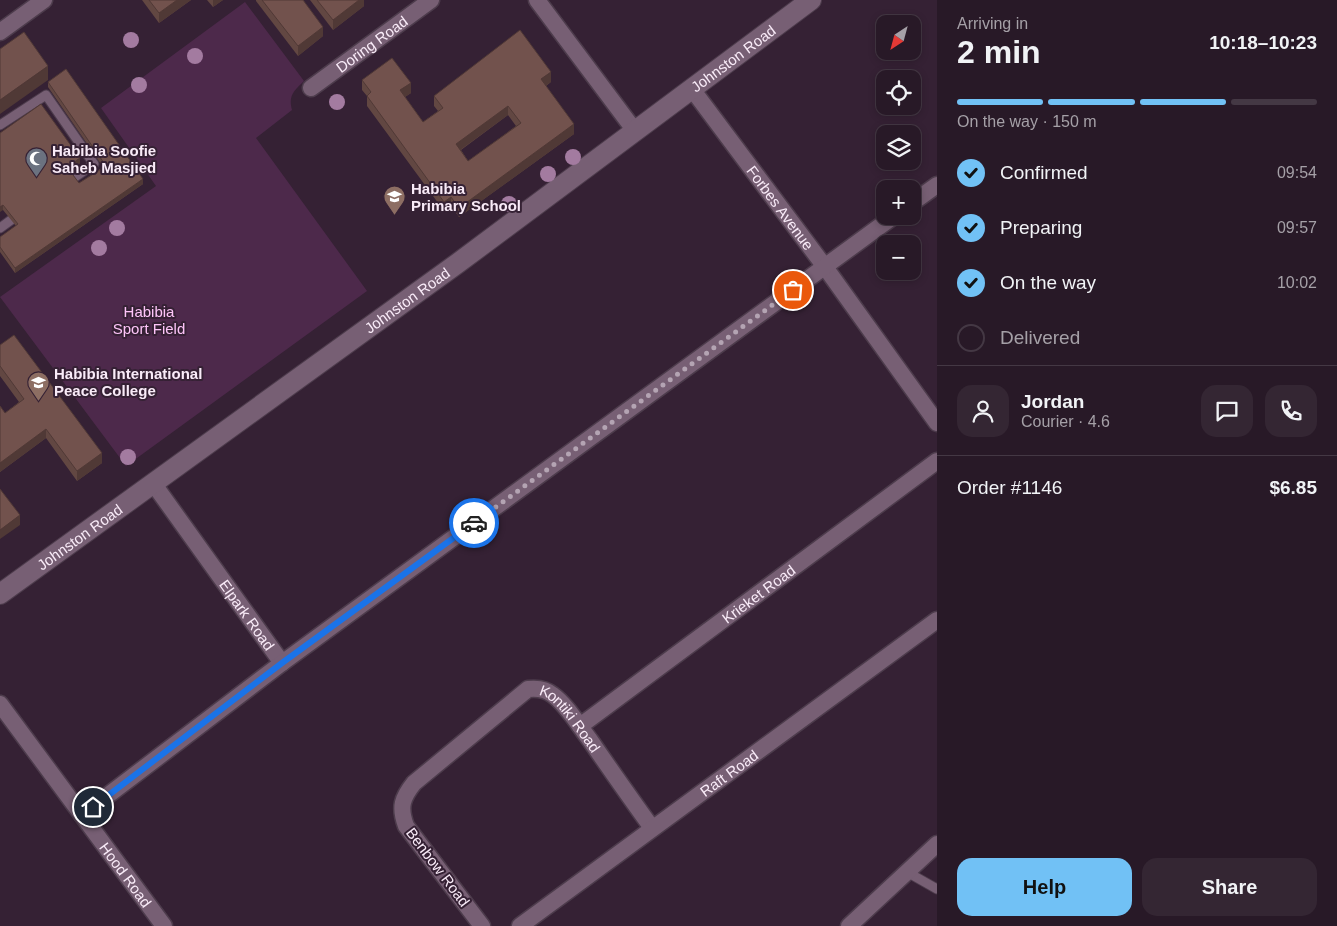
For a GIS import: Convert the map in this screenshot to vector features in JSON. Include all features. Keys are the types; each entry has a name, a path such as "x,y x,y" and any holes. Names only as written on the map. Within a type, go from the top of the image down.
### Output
{"street":[{"path":"0,32 44,0"},
{"name":"Doring Road","path":"311,88 431,0"},
{"path":"537,0 634,131"},
{"name":"Johnston Road","path":"0,594 458,262 811,0"},
{"name":"Forbes Avenue","path":"692,89 825,267 937,423"},
{"path":"921,197 937,185"},
{"name":"Elpark Road","path":"153,483 282,663 882,225"},
{"name":"Krieket Road","path":"580,726 937,461"},
{"name":"Raft Road","path":"520,926 937,620"},
{"path":"82,815 282,663"},
{"name":"Kontiki Road","path":"402,804 414,783 521,693 528,689 536,688 551,693 580,726 652,828"},
{"name":"Hood Road","path":"0,704 164,926"},
{"name":"Benbow Road","path":"402,804 406,826 482,926"},
{"path":"849,926 937,844"}],"lane":[{"path":"0,125 46,95 94,164 72,179"},
{"path":"0,228 11,220"},
{"path":"907,872 937,889"}],"green space":[{"name":"Habibia Sport Field","path":"245,2 304,81 291,97 292,110 256,138 367,291 126,466 0,297 156,186 101,108"}],"building":[{"path":"149,0 177,0 159,13"},
{"path":"262,0 303,0 323,27 298,46"},
{"path":"317,0 359,0 333,20"},
{"path":"520,30 551,72 541,79 574,124 459,208 451,197 444,202 367,96 371,92 362,80 392,58 411,83 400,90 423,122 443,108 434,96","holes":["508,106 521,123 468,161 456,144"]},
{"path":"24,32 48,66 0,100 0,49"},
{"name":"Habibia Soofie Saheb Masjied","path":"66,69 143,179 15,268 0,247 0,237 18,224 3,205 0,207 0,133 41,104 80,158 67,167 79,183 106,166 48,82"},
{"path":"14,335 102,453 77,471 46,429 0,463 0,406 5,413 24,399 0,366 0,345"},
{"path":"0,489 20,515 0,530"}],"way so far":[{"path":"474,523 793,290"}],"place":[{"name":"Habibia Soofie Saheb Masjied","path":"36,178"},
{"name":"Habibia Primary School","path":"395,216"},
{"name":"Habibia International Peace College","path":"38,401"}],"route":[{"path":"93,807 282,663 474,523"}]}
